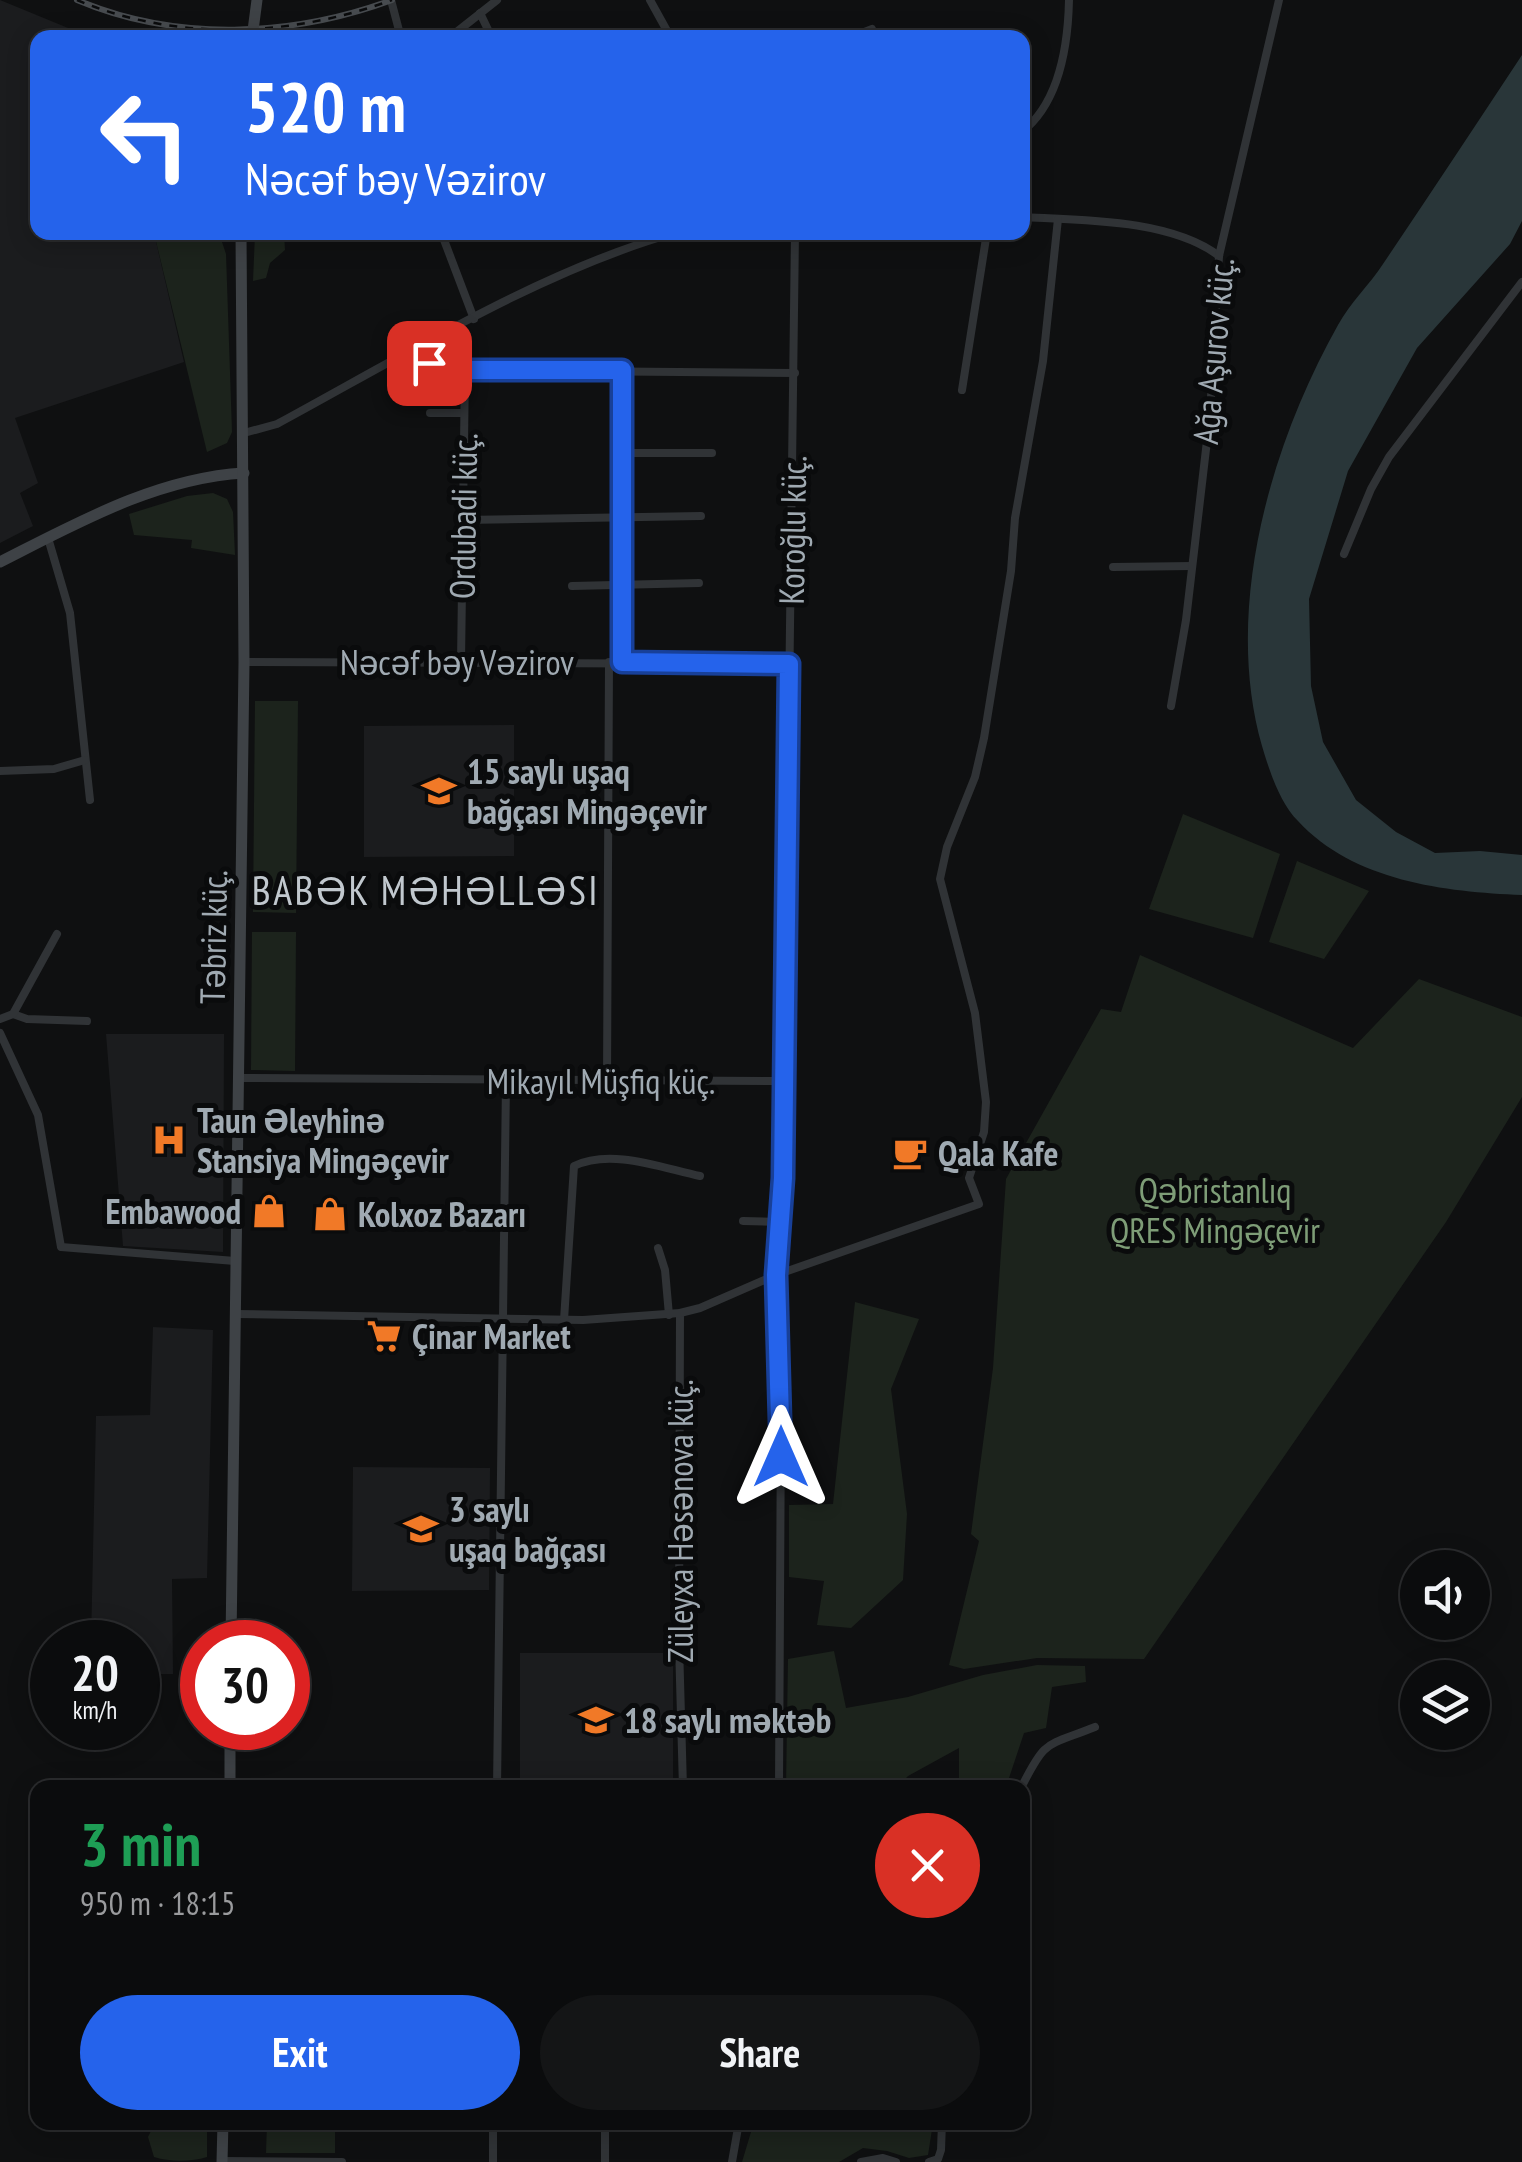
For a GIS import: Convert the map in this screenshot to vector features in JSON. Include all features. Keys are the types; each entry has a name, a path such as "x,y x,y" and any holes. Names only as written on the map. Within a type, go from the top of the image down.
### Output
{"main road":[{"path":"253,30 257,0"},
{"name":"Təbriz küç.","path":"231,1620 244,662 241,240"},
{"path":"0,562 166,488 197,478 244,473"},
{"path":"230,1750 230,1780"},
{"path":"222,2162 223,2130"}],"street":[{"path":"391,0 399,30"},
{"path":"459,30 497,0"},
{"path":"650,0 667,30"},
{"path":"1030,125 1048,102 1063,57 1069,0"},
{"name":"Ağa Aşurov küç.","path":"1171,706 1210,415 1219,256 1280,0"},
{"path":"480,13 488,30"},
{"path":"1030,217 1154,230 1202,244 1219,256"},
{"path":"234,1314 564,1320 680,1314 776,1275 980,1204 969,1178 984,1132 986,1102 975,1013 940,879 975,777 984,738 1012,571 1015,518 1043,362 1058,219"},
{"path":"444,240 474,319"},
{"path":"244,433 277,424 474,319 602,259 655,240"},
{"name":"Koroğlu küç.","path":"778,1780 781,1400 776,1275 784,1081 795,240"},
{"path":"962,390 986,240"},
{"path":"1344,554 1389,457 1522,282"},
{"path":"424,345 432,369 795,373"},
{"name":"Ordubadi küç.","path":"461,662 465,370"},
{"path":"622,370 622,662"},
{"path":"430,414 464,413"},
{"path":"623,452 712,453"},
{"path":"463,520 701,516"},
{"path":"48,538 70,612 90,800"},
{"path":"1113,567 1192,566"},
{"path":"572,586 699,583"},
{"name":"Nəcəf bəy Vəzirov","path":"244,662 789,664"},
{"path":"607,1081 609,662"},
{"path":"0,772 25,768 54,770 85,760"},
{"path":"13,1014 57,934"},
{"path":"0,1019 13,1014 44,1021 86,1022"},
{"path":"0,1033 38,1115 61,1247 235,1261"},
{"name":"Mikayıl Müşfiq küç.","path":"239,1078 784,1081"},
{"path":"497,1780 506,1081"},
{"path":"564,1320 574,1166 592,1160 618,1160 700,1176"},
{"path":"743,1221 780,1222"},
{"path":"658,1248 669,1315"},
{"name":"Züleyxa Həsənova küç.","path":"680,1314 682,1780"},
{"path":"1025,1780 1039,1752 1048,1744 1095,1727"},
{"path":"493,2130 493,2162"},
{"path":"604,2162 605,2130"},
{"path":"732,2162 738,2130"},
{"path":"929,2162 938,2159 942,2150 942,2130"},
{"path":"861,2162 883,2158 896,2162"},
{"path":"222,2162 342,2162"}],"shaded area":[{"path":"0,0 73,30 30,30 30,240 156,240 184,362 15,418 38,483 20,493 33,526 0,543"},
{"path":"1522,55 1522,221 1510,244 1417,348 1348,471 1309,599 1311,686 1323,742 1356,800 1396,832 1435,853 1480,851 1522,855 1522,895 1432,886 1373,870 1320,841 1298,821 1281,796 1262,746 1251,694 1248,640 1260,530 1292,423 1314,372 1343,317 1383,264"},
{"name":"15 saylı uşaq bağçası Mingəçevir","path":"514,725 514,856 364,857 364,726"},
{"name":"Taun Əleyhinə Stansiya Mingəçevir","path":"106,1034 224,1034 223,1252 123,1246"},
{"path":"153,1327 213,1330 207,1578 172,1579 173,1674 160,1674 160,1620 91,1620 96,1416 150,1415"},
{"name":"3 saylı uşaq bağçası","path":"353,1467 490,1468 489,1590 352,1591"},
{"name":"18 saylı məktəb","path":"520,1653 673,1653 673,1780 520,1780"}],"green space":[{"path":"156,240 221,240 226,254 232,432 227,443 207,452"},
{"path":"255,240 284,240 285,250 270,263 266,278 253,281"},
{"path":"213,493 227,499 233,512 235,555 191,548 192,540 134,535 129,514 187,496"},
{"path":"255,701 298,701 296,913 253,912"},
{"path":"1183,814 1280,854 1253,938 1149,909"},
{"path":"1297,861 1369,891 1324,959 1269,942"},
{"path":"252,932 296,932 295,1071 251,1070"},
{"name":"Qəbristanlıq QRES Mingəçevir","path":"1140,955 1353,1048 1419,979 1522,1017 1522,1097 1446,1222 1144,1659 1037,1658 964,1669 949,1665 979,1541 971,1534 993,1368 1006,1179 1101,1009 1121,1012"},
{"path":"855,1302 919,1319 891,1389 907,1514 903,1580 851,1628 817,1625 824,1581 789,1577 789,1505 833,1504"},
{"path":"834,1651 846,1708 1037,1665 1085,1666 1086,1682 1052,1687 1046,1728 1024,1733 1008,1780 959,1780 959,1748 904,1780 786,1780 788,1659"},
{"path":"152,2130 207,2130 207,2157 180,2161 154,2157 148,2137"},
{"path":"267,2130 335,2130 335,2153 266,2153"},
{"path":"752,2130 932,2130 928,2155 909,2158 863,2148 839,2162 742,2162"}],"railway":[{"path":"77,0 154,23 234,30 315,22 392,0"}],"place":[{"name":"15 saylı uşaq bağçası Mingəçevir","path":"439,791"},
{"name":"Taun Əleyhinə Stansiya Mingəçevir","path":"169,1140"},
{"name":"Qala Kafe","path":"910,1153"},
{"name":"Embawood","path":"269,1211"},
{"name":"Kolxoz Bazarı","path":"330,1214"},
{"name":"Çinar Market","path":"384,1336"},
{"name":"3 saylı uşaq bağçası","path":"421,1529"},
{"name":"18 saylı məktəb","path":"596,1720"}],"district":[{"name":"BABƏK MƏHƏLLƏSI","path":"426,890"}],"route":[{"path":"429,363 436,370 488,372 622,370 622,662 789,664 783,1178 776,1275 781,1457"}]}
